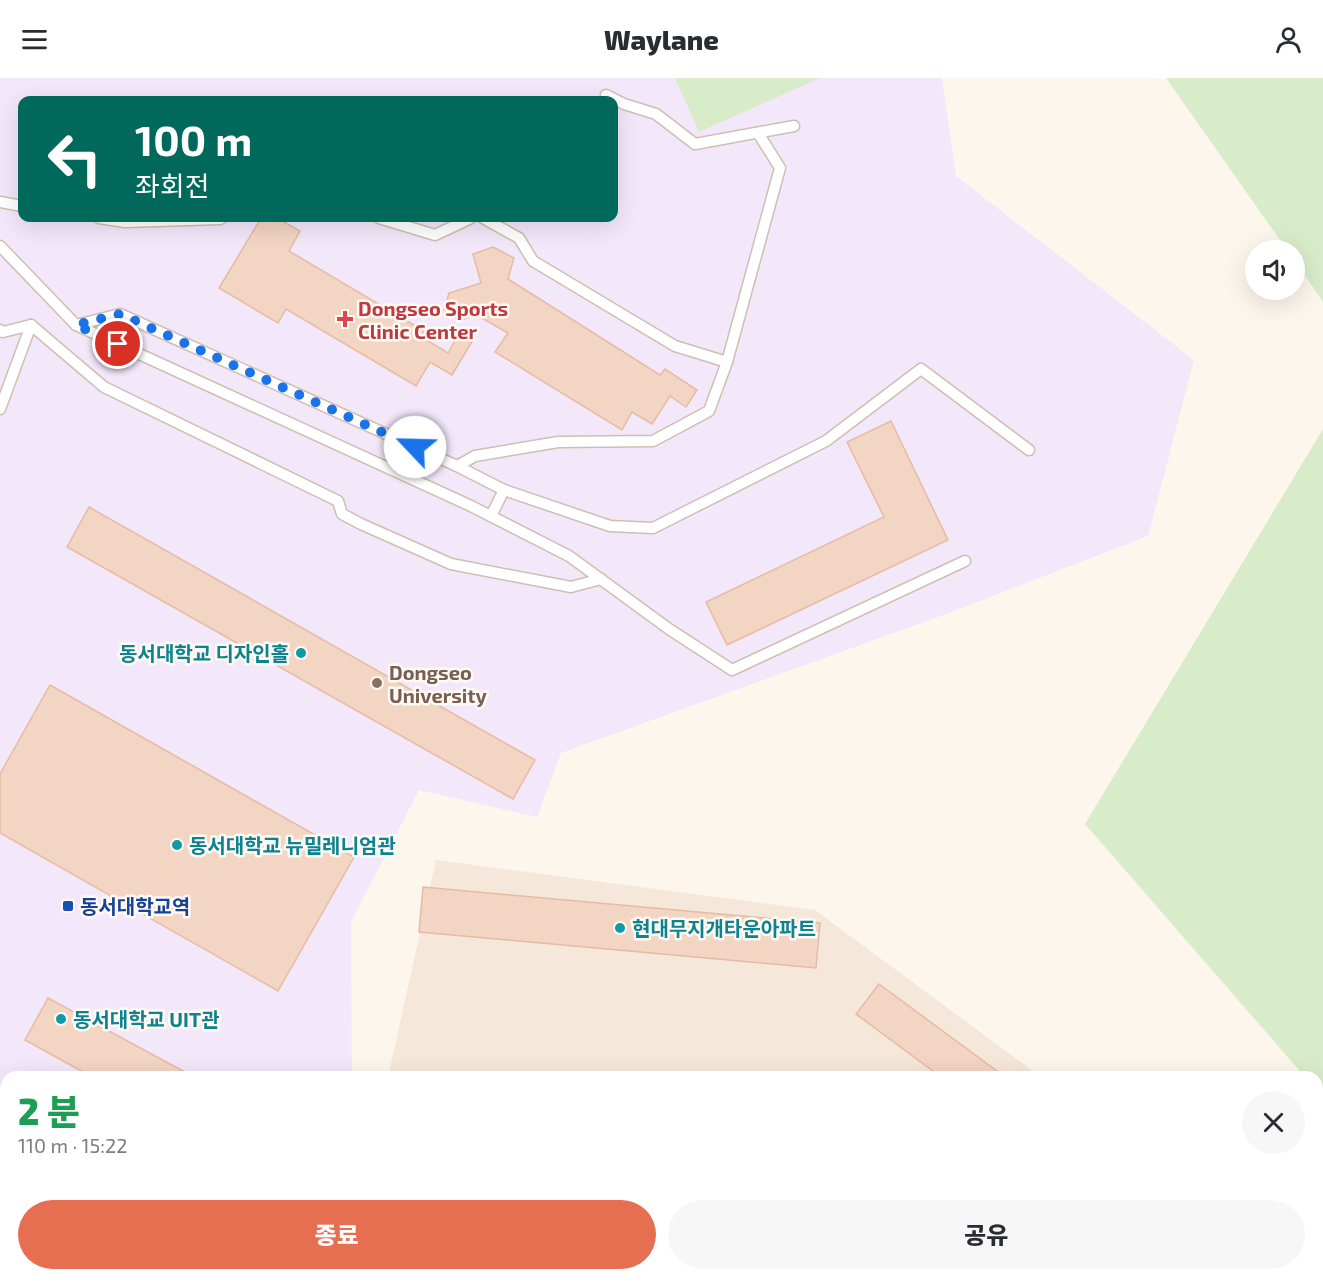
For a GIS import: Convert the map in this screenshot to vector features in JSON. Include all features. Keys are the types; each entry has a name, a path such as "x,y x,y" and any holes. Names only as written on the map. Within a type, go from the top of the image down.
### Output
{"lane":[{"path":"618,101 656,114 695,144 794,126"},
{"path":"457,466 476,456 558,442 653,441 709,411 727,362 780,168 758,133"},
{"path":"0,202 18,205"},
{"path":"392,222 435,235 463,222"},
{"path":"490,222 519,238 533,261 675,346 727,362"},
{"path":"0,246 76,325 491,516 569,556 669,629 732,670 965,561"},
{"path":"76,325 120,314 457,466 504,490 610,526 653,528 826,441 921,369 1029,450"},
{"path":"32,325 104,387 338,501 342,514 371,529 451,564 571,587 601,579"},
{"path":"0,330 3,332 32,325"},
{"path":"0,409 32,325"},
{"path":"491,516 504,490"}],"shaded area":[{"name":"Dongseo University","path":"0,78 942,78 956,176 1194,360 1148,536 949,613 561,753 537,817 419,790 351,922 352,1071 0,1071"},
{"name":"현대무지개타운아파트","path":"436,860 815,910 1033,1071 389,1071"}],"green space":[{"path":"675,78 820,78 699,132"},
{"path":"1166,78 1323,78 1323,302 1305,276 1305,240 1280,240"},
{"path":"1323,429 1323,1071 1300,1071 1085,824"}],"building":[{"path":"259,222 284,222 300,231 289,251 431,335 428,341 448,353 460,332 473,340 452,375 430,362 416,386 286,309 278,323 219,288"},
{"path":"493,247 514,258 508,279 660,375 665,369 697,390 686,407 670,396 652,424 632,412 622,430 495,352 508,333 475,314 460,321 444,310 449,293 481,283 473,254"},
{"path":"891,421 948,540 727,645 706,602 884,517 847,442"},
{"name":"동서대학교 디자인홀","path":"89,507 535,760 513,799 67,547"},
{"name":"동서대학교 뉴밀레니엄관","path":"50,685 354,857 278,991 0,833 0,774"},
{"name":"현대무지개타운아파트","path":"423,887 820,923 816,968 419,932"},
{"path":"879,984 997,1071 933,1071 856,1014"},
{"name":"동서대학교 UIT관","path":"48,998 183,1071 81,1071 25,1040"}],"place":[{"name":"Dongseo Sports Clinic Center","path":"345,319"},
{"name":"동서대학교 디자인홀","path":"301,653"},
{"name":"Dongseo University","path":"377,683"},
{"name":"동서대학교 뉴밀레니엄관","path":"177,845"},
{"name":"동서대학교역","path":"68,906"},
{"name":"현대무지개타운아파트","path":"620,928"},
{"name":"동서대학교 UIT관","path":"61,1019"}],"route":[{"path":"118,344 76,325 120,314 415,447"}]}
